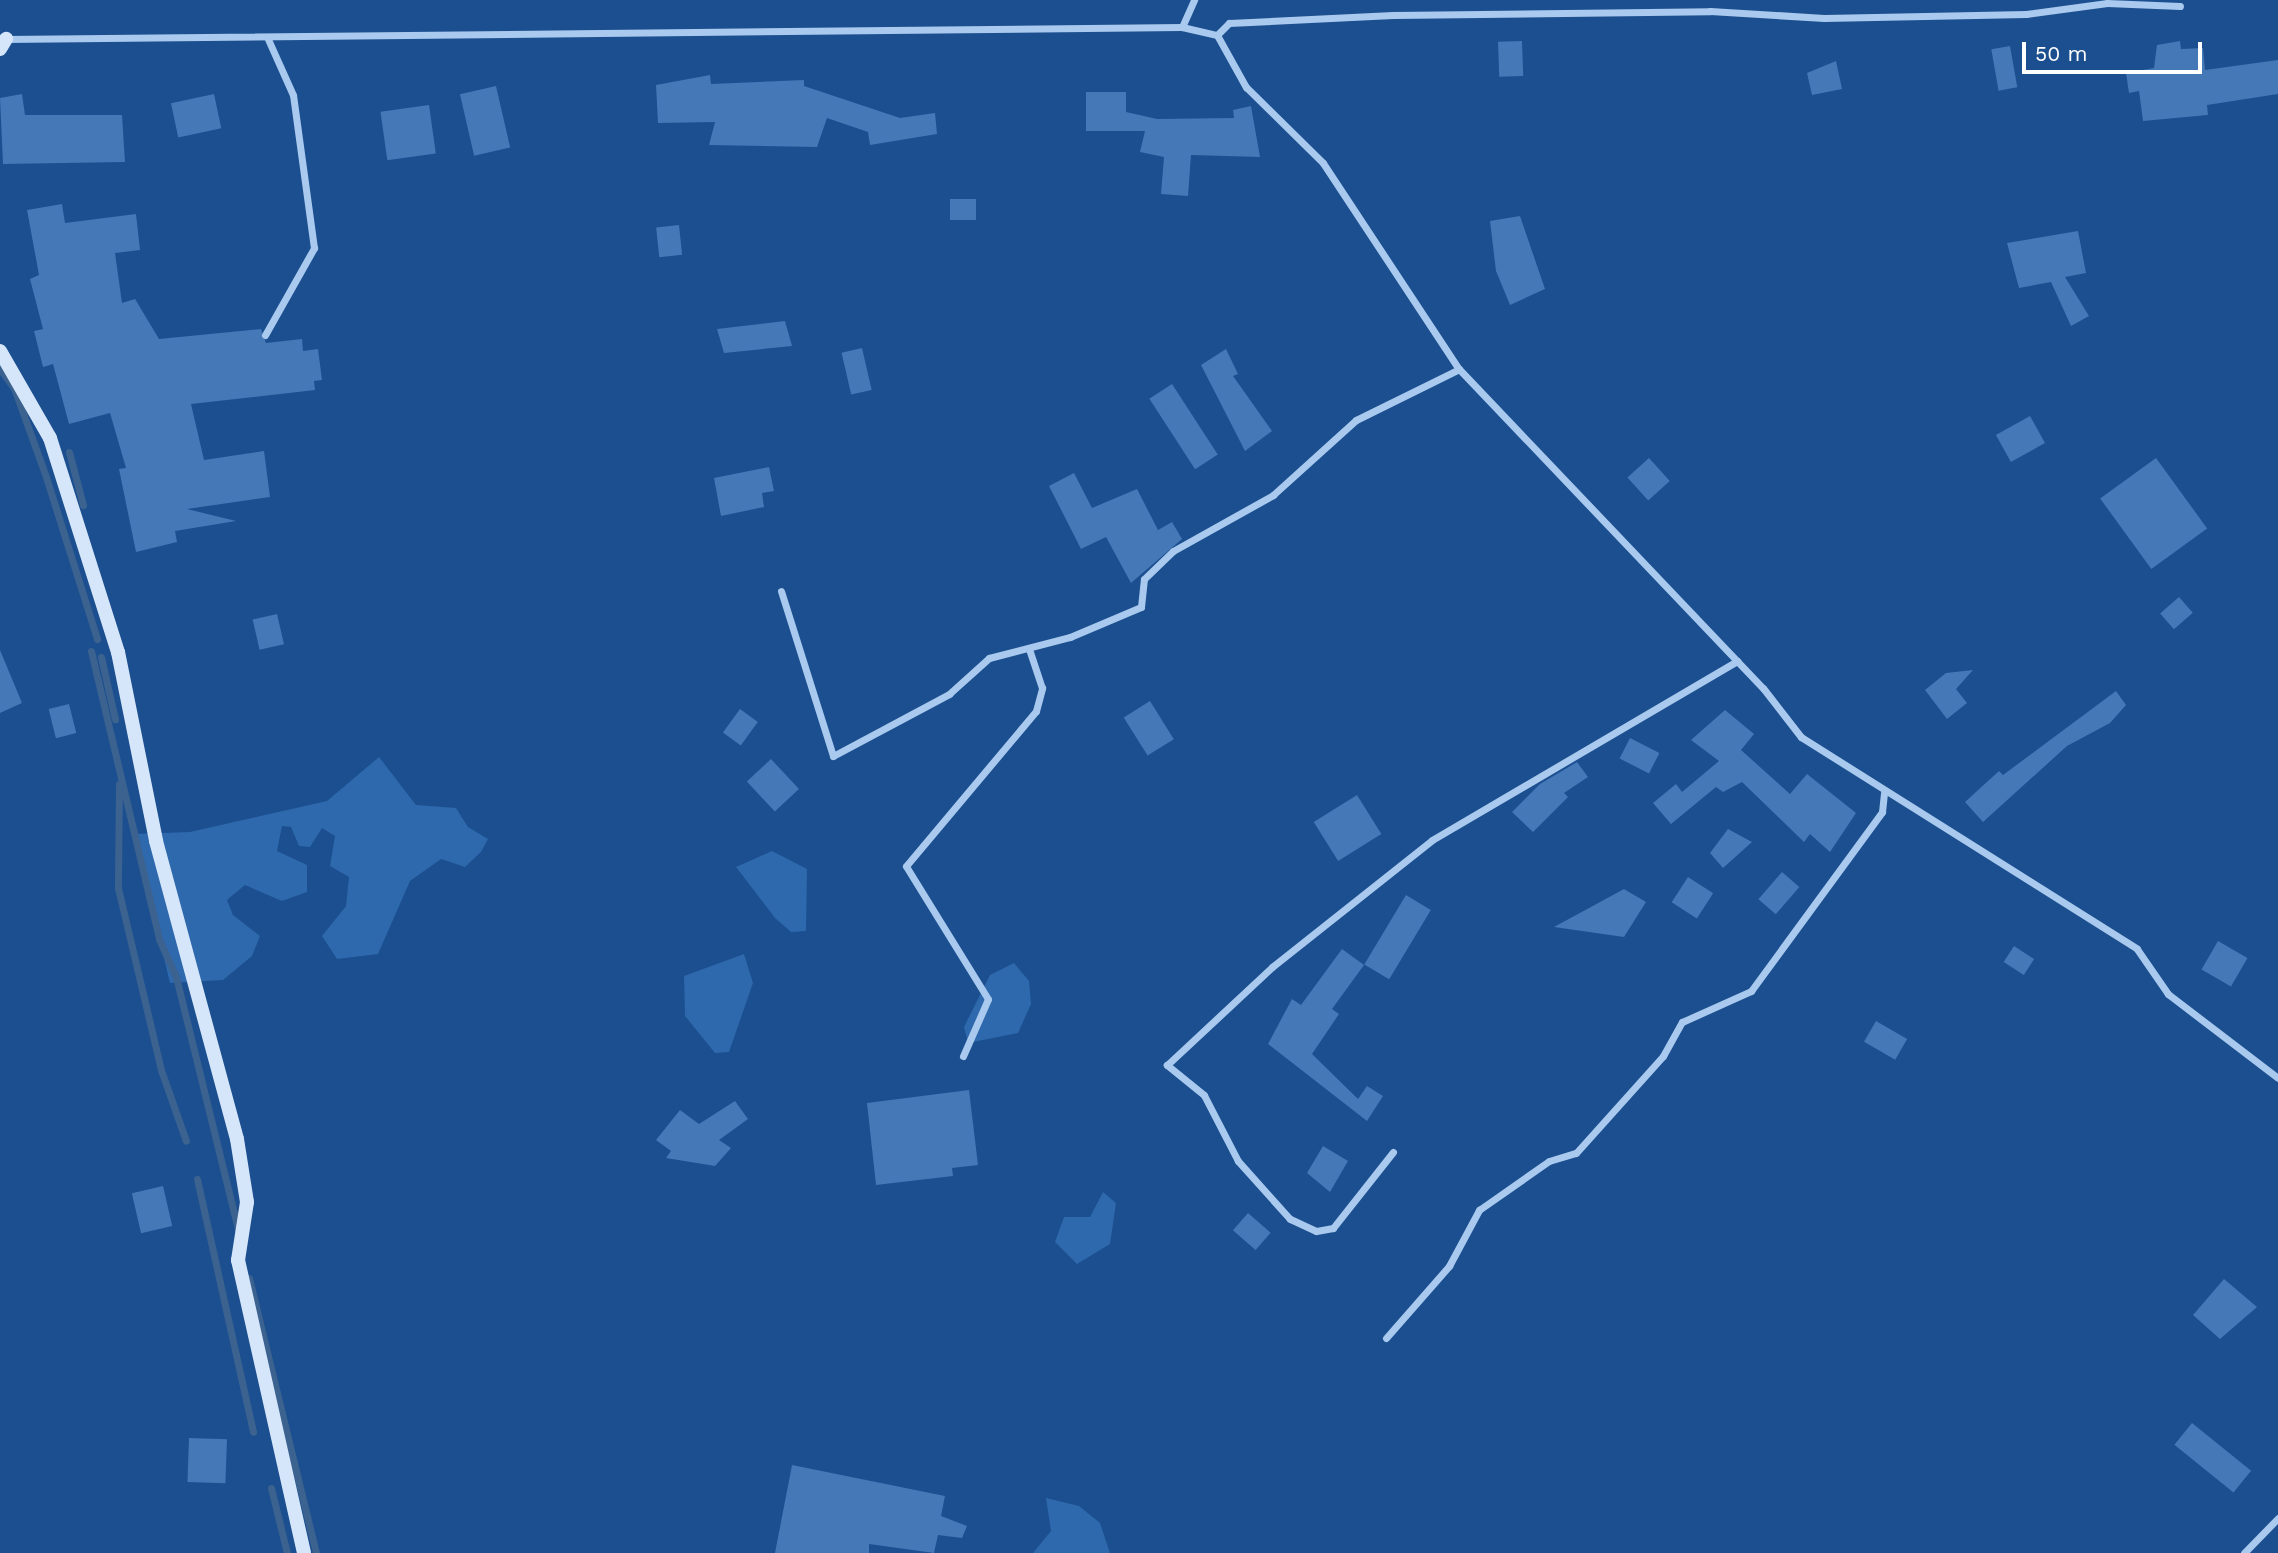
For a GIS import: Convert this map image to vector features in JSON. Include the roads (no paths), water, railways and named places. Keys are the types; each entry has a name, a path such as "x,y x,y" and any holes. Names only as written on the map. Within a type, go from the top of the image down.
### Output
{"street":[{"path":"1182,27 1194,0"},
{"path":"1217,35 1230,23 1393,15 1710,11 1824,18 2026,14 2107,3 2180,6"},
{"path":"2,42 1182,27 1217,35 1246,87 1323,163 1459,369 1737,661 1801,737 1884,793 2137,949 2168,994 2278,1078"},
{"path":"265,335 314,248 293,95 268,39"},
{"path":"0,351 50,438 118,652 156,841 237,1139 247,1202 238,1260 304,1553"},
{"path":"782,591 833,756 949,694 989,658 1029,649 1141,607 1144,579 1173,551 1273,495 1356,420 1459,369"},
{"path":"963,1056 988,999 906,866 1036,711 1042,688 1029,649"},
{"path":"1393,1152 1333,1228 1316,1231 1290,1219 1238,1161 1204,1095 1167,1065 1272,967 1432,840 1737,661"},
{"path":"1386,1338 1449,1266 1479,1209 1549,1161 1576,1153 1663,1056 1682,1022 1751,991 1882,812 1884,793"},
{"path":"2244,1553 2278,1518"}],"waterway":[{"path":"0,369 14,388 46,477 97,639"},
{"path":"69,452 83,505"},
{"path":"91,651 159,939 176,977 238,1230"},
{"path":"101,657 115,719"},
{"path":"119,784 118,888 161,1070 186,1141"},
{"path":"197,1179 253,1432"},
{"path":"249,1278 316,1553"},
{"path":"271,1488 287,1553"}]}
